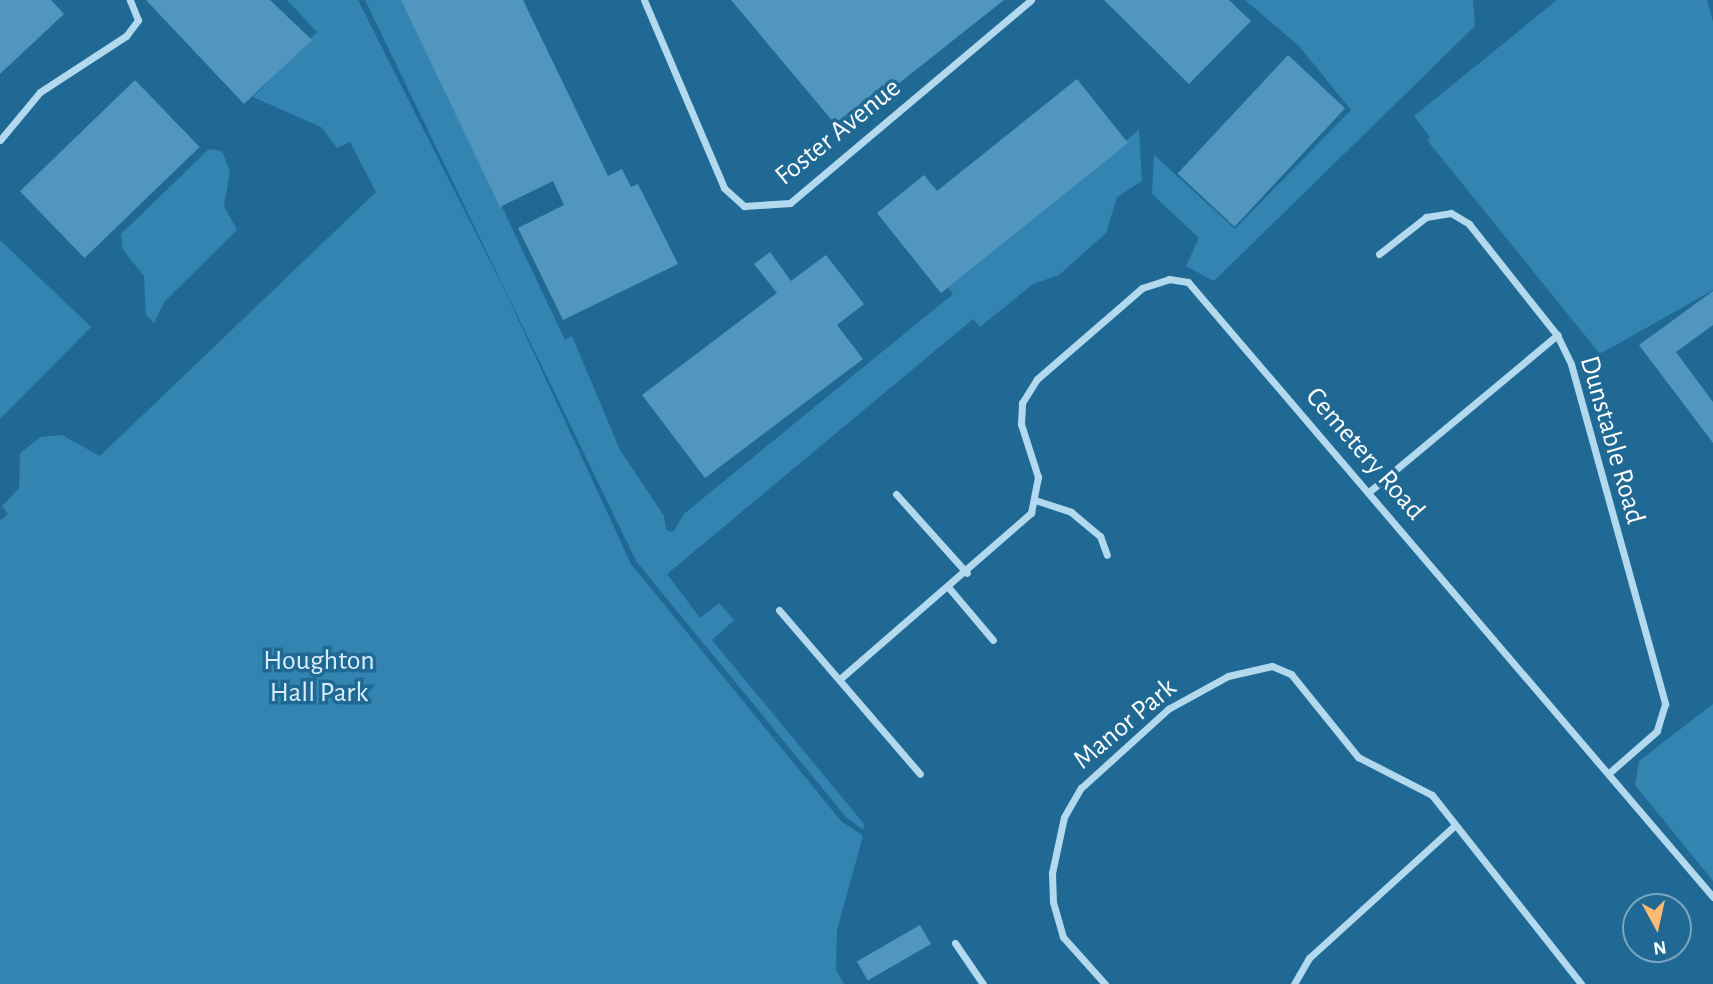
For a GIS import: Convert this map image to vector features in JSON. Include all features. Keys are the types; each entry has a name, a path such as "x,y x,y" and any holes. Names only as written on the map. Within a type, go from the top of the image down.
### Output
{"street":[{"path":"0,139 40,92 126,36 138,20 130,0"},
{"name":"Foster Avenue","path":"644,0 724,188 744,206 790,204 1031,0"},
{"path":"1379,254 1426,217 1451,213 1469,225 1556,335"},
{"name":"Cemetery Road","path":"1038,501 1035,463 1021,424 1028,392 1142,288 1169,279 1188,282 1370,491 1713,897"},
{"name":"Dunstable Road","path":"1370,491 1556,335 1571,364 1665,704 1657,731 1609,773"},
{"path":"896,494 967,573"},
{"path":"841,678 1022,524 1038,501 1071,512 1100,536 1107,555"},
{"path":"949,588 993,640"},
{"path":"779,610 841,678 919,774"},
{"name":"Manor Park","path":"1105,984 1063,937 1053,902 1052,873 1063,817 1081,788 1168,709 1201,688 1253,666 1291,674 1358,757 1432,795 1581,984"},
{"path":"1294,984 1309,958 1454,826"},
{"path":"955,943 983,984"}],"green space":[{"name":"Houghton Hall Park","path":"287,0 358,0 507,295 631,564 841,821 863,836 837,930 836,970 844,984 0,984 0,521 8,514 2,506 19,488 20,453 41,437 62,435 100,456 376,192 350,142 337,148 321,127 253,97 317,32"},
{"path":"365,0 404,0 565,340 572,336 620,450 664,516 666,530 673,532 685,513 953,294 945,284 1139,130 1142,181 1117,197 1106,233 1059,275 1033,284 980,327 973,319 667,574 700,618 719,603 734,620 712,640 864,824 863,830 846,817 636,561"},
{"path":"1245,0 1473,0 1475,26 1214,281 1186,266 1199,238 1152,194 1154,155 1235,229 1351,110 1299,46"},
{"path":"1557,0 1707,0 1713,22 1713,290 1600,354 1427,140 1430,137 1414,116"},
{"path":"209,149 222,151 230,171 224,206 237,230 165,301 154,323 146,315 144,276 123,250 121,234"},
{"path":"0,240 91,327 0,419"},
{"path":"1713,704 1713,881 1635,785 1639,761"}],"building":[{"path":"0,0 51,0 64,14 0,74"},
{"path":"146,0 270,0 312,40 244,104"},
{"path":"401,0 523,0 608,176 622,169 631,187 638,184 678,264 563,320 518,228 564,205 553,181 500,207"},
{"path":"731,0 1004,0 840,130"},
{"path":"1104,0 1229,0 1251,21 1189,84"},
{"path":"1288,55 1345,108 1235,227 1178,173"},
{"path":"1077,79 1128,143 941,293 877,213 924,175 937,191"},
{"path":"135,80 200,147 85,258 20,191"},
{"path":"770,252 791,281 826,255 864,304 837,325 863,359 705,478 642,395 777,293 754,264"},
{"path":"1713,291 1713,325 1676,352 1713,402 1713,443 1639,345"},
{"path":"920,925 931,944 868,981 857,962"}]}
